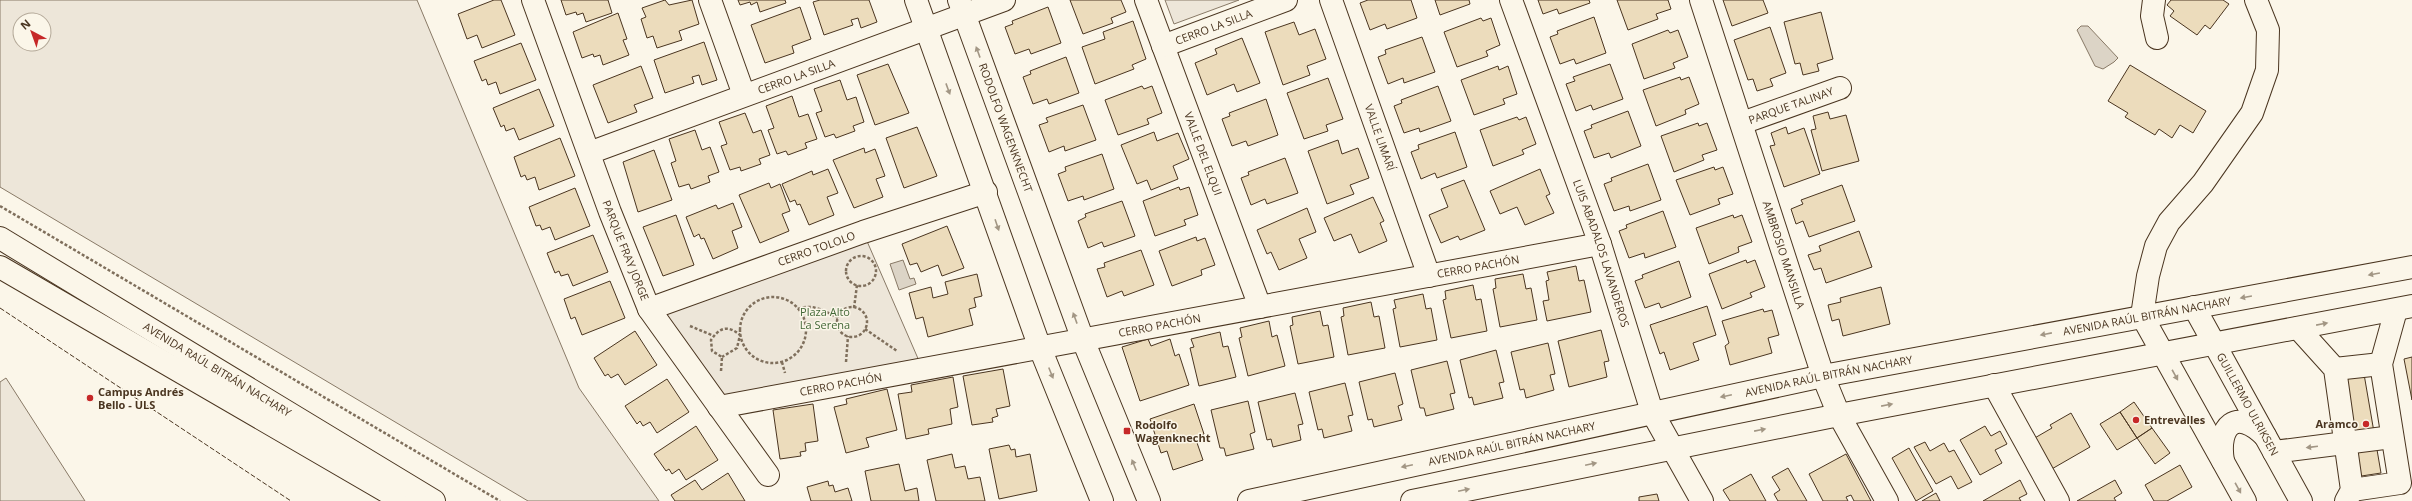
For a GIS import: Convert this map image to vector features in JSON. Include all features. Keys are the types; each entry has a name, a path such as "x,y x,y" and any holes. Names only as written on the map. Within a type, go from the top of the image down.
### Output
{"street":[{"name":"PARQUE FRAY JORGE","path":"533,0 589,153 649,309 768,475"},
{"path":"710,0 744,95"},
{"path":"916,0 986,192 1040,348 1102,501"},
{"name":"CERRO LA SILLA","path":"589,153 926,28 962,8 1004,0"},
{"name":"VALLE DEL ELQUI","path":"1146,0 1260,307"},
{"name":"CERRO LA SILLA","path":"1163,46 1286,0"},
{"name":"VALLE LIMARÍ","path":"1331,0 1429,276"},
{"name":"LUIS ABADALOS LAVANDEROS","path":"1511,0 1600,244 1652,412 1702,501"},
{"name":"AMBROSIO MANSILLA","path":"1701,0 1823,376 1839,415 1887,501"},
{"path":"2154,0 2152,16 2157,38"},
{"path":"2245,501 2142,316 2148,276 2154,254 2169,222 2203,183 2252,113 2267,70 2268,30 2256,0"},
{"name":"RODOLFO WAGENKNECHT","path":"962,8 1083,340 1148,501"},
{"name":"PARQUE TALINAY","path":"1742,123 1840,88"},
{"name":"CERRO TOLOLO","path":"649,309 863,232 986,192"},
{"name":"AVENIDA RAÚL BITRÁN NACHARY","path":"0,238 434,501"},
{"name":"CERRO PACHÓN","path":"719,407 1600,244"},
{"path":"0,267 403,501"},
{"name":"AVENIDA RAÚL BITRÁN NACHARY","path":"1249,501 1652,412 1823,376 2412,267"},
{"name":"GUILLERMO ULRIKSEN","path":"2194,307 2301,501"},
{"path":"2298,328 2334,369 2349,495 2400,484 2381,364 2404,308"},
{"path":"1412,501 1672,447 2404,308"},
{"path":"2334,369 2381,364"},
{"path":"1994,385 2058,501"},
{"path":"2223,461 2222,436 2226,427 2235,422 2254,426 2270,444 2344,443 2392,438"}],"path":[{"path":"0,206 500,501"},
{"path":"857,257 867,257 874,264 876,274 866,285 857,286 850,281 847,267 857,257"},
{"path":"854,308 857,286"},
{"path":"722,357 712,351 710,340 716,332 724,328 731,328 740,335 743,346 755,358 771,363 782,362 799,350 804,341 805,320 798,309 784,299 773,297 759,300 747,309 742,317 740,335 737,348 722,357"},
{"path":"798,309 804,306 815,307 838,318"},
{"path":"854,308 860,310 865,317 865,329 856,336 846,336 838,330 838,318 842,311 854,308"},
{"path":"865,329 923,370"},
{"path":"719,407 722,357"}],"green space":[{"path":"0,0 417,0 579,388 659,501 528,501 0,187"},
{"path":"1165,0 1239,0 1174,24"},
{"name":"Plaza Alto La Serena","path":"863,232 923,370 719,407 649,309"},
{"path":"6,378 85,501 0,501 0,382"}],"shaded area":[{"path":"2081,26 2088,26 2118,58 2103,69 2095,66 2077,30"},
{"path":"903,260 910,279 914,278 916,284 899,290 890,264"}],"building":[{"path":"494,0 501,0 515,35 482,48 477,35 467,39 458,14"},
{"path":"561,0 608,0 612,13 586,22 583,13 577,15 576,12 566,15"},
{"path":"665,0 669,5 692,0 699,24 679,31 682,40 657,48 653,36 647,38 641,19 646,17 642,8"},
{"path":"738,0 785,0 786,3 760,12 757,2 751,5 750,2 740,5"},
{"path":"820,0 869,0 877,22 861,28 858,18 851,20 853,25 824,35 813,2"},
{"path":"1070,0 1121,0 1126,12 1111,18 1113,23 1083,34"},
{"path":"1368,0 1411,0 1417,18 1387,29 1385,24 1370,30 1360,3"},
{"path":"1435,0 1469,0 1470,4 1440,15"},
{"path":"1538,0 1589,0 1590,3 1559,14 1557,9 1543,14"},
{"path":"1617,0 1668,0 1671,9 1656,14 1658,19 1628,30"},
{"path":"1723,0 1763,0 1768,13 1732,26"},
{"path":"2171,0 2223,0 2229,4 2210,29 2205,25 2197,35 2170,16 2174,11 2167,5"},
{"path":"800,7 811,39 792,46 794,53 765,63 751,25"},
{"path":"1048,7 1061,43 1031,54 1029,49 1015,54 1005,27 1013,24 1012,21"},
{"path":"1821,12 1833,59 1817,64 1819,71 1803,75 1800,63 1795,64 1784,22"},
{"path":"618,13 627,39 623,40 629,55 603,65 600,55 594,57 593,54 582,58 573,32"},
{"path":"1594,17 1606,53 1576,64 1574,59 1560,64 1550,37 1558,34 1557,31"},
{"path":"1481,18 1483,21 1491,18 1500,45 1486,51 1488,56 1457,67 1444,32"},
{"path":"1133,21 1146,59 1132,65 1134,69 1095,84 1082,47 1105,39 1103,32"},
{"path":"1294,22 1299,35 1315,29 1326,59 1307,66 1310,75 1283,85 1265,32"},
{"path":"1770,27 1786,73 1770,79 1773,86 1757,91 1753,79 1748,80 1734,40"},
{"path":"1668,30 1670,33 1678,30 1688,57 1673,63 1675,68 1644,79 1632,44"},
{"path":"1422,37 1435,72 1404,83 1403,78 1388,84 1378,57 1386,54 1385,50"},
{"path":"1242,38 1260,83 1237,92 1234,84 1207,95 1195,63 1217,54 1215,49"},
{"path":"704,42 717,80 702,85 699,75 692,77 694,83 665,93 654,60"},
{"path":"521,43 536,80 500,94 496,82 488,85 486,79 482,81 474,61"},
{"path":"1066,57 1079,93 1049,104 1047,99 1033,104 1023,77 1031,74 1030,71"},
{"path":"888,64 909,113 875,125 857,75"},
{"path":"1610,64 1623,99 1593,110 1591,105 1576,111 1566,84 1575,81 1573,77"},
{"path":"2130,65 2206,111 2193,133 2180,125 2172,138 2159,129 2155,135 2125,117 2128,113 2108,101"},
{"path":"641,66 653,98 634,105 637,112 608,123 593,85"},
{"path":"1498,66 1499,70 1508,66 1517,94 1503,99 1505,104 1474,115 1461,80"},
{"path":"1680,77 1681,80 1689,77 1699,104 1685,110 1686,114 1656,126 1643,90"},
{"path":"1328,78 1343,119 1326,125 1328,131 1304,139 1287,93"},
{"path":"840,80 847,100 856,97 864,122 853,126 855,131 836,138 834,134 825,137 816,113 822,111 814,89"},
{"path":"1142,86 1144,89 1152,86 1162,113 1147,119 1149,124 1118,135 1105,100"},
{"path":"1438,86 1451,121 1420,132 1419,128 1404,133 1394,106 1402,103 1401,100"},
{"path":"539,89 554,126 519,140 514,128 506,131 504,125 501,127 493,108"},
{"path":"792,96 799,117 808,114 817,139 805,143 807,148 788,155 786,151 777,154 768,130 774,128 766,106"},
{"path":"1266,99 1278,135 1248,146 1246,141 1232,146 1222,119 1230,116 1229,113"},
{"path":"1083,105 1096,140 1065,151 1064,146 1049,152 1039,125 1048,122 1046,118"},
{"path":"1628,111 1641,146 1611,158 1609,153 1594,158 1584,131 1592,128 1591,125"},
{"path":"1828,112 1830,119 1846,115 1859,161 1822,171 1811,130 1816,129 1813,116"},
{"path":"745,113 753,133 761,130 770,155 759,159 761,164 741,171 740,167 730,170 721,146 727,144 719,122"},
{"path":"1517,117 1519,120 1526,117 1536,144 1522,150 1524,154 1493,166 1480,130"},
{"path":"1698,123 1699,126 1707,123 1717,150 1702,155 1704,160 1674,172 1661,136"},
{"path":"917,127 937,176 904,188 886,138"},
{"path":"1786,127 1788,134 1804,128 1820,174 1784,187 1770,146 1775,145 1771,133"},
{"path":"695,130 702,150 710,147 719,172 708,176 710,182 691,189 689,184 679,187 671,163 676,161 669,139"},
{"path":"1154,132 1157,141 1178,133 1189,159 1173,166 1178,179 1151,190 1147,180 1137,184 1121,145"},
{"path":"1455,132 1467,167 1437,178 1435,173 1421,179 1411,152 1419,149 1418,145"},
{"path":"560,138 575,176 539,190 535,177 527,180 525,175 521,177 514,157"},
{"path":"1338,140 1342,154 1358,148 1369,178 1350,185 1354,194 1327,204 1308,151"},
{"path":"864,148 865,153 875,149 885,176 876,179 883,197 854,208 833,160"},
{"path":"654,150 672,200 638,212 623,162"},
{"path":"1102,154 1114,189 1084,200 1083,196 1068,201 1058,174 1066,171 1065,167"},
{"path":"1285,158 1298,193 1267,204 1265,199 1251,205 1241,178 1249,175 1248,172"},
{"path":"1648,164 1661,200 1630,211 1629,206 1614,211 1604,184 1612,181 1611,178"},
{"path":"1714,167 1715,170 1723,167 1733,194 1718,199 1720,204 1690,215 1676,180"},
{"path":"828,169 838,193 827,197 834,215 809,225 800,204 797,205 795,200 790,202 782,184 812,171 813,175"},
{"path":"1540,169 1550,194 1546,196 1554,213 1525,225 1517,207 1500,214 1490,191"},
{"path":"1464,180 1485,230 1460,240 1458,236 1441,243 1429,215 1448,207 1441,189"},
{"path":"769,183 771,188 780,184 790,211 782,214 789,231 760,243 739,195"},
{"path":"1842,185 1855,221 1809,237 1803,221 1796,224 1791,209 1803,204 1801,200"},
{"path":"1179,187 1180,190 1189,187 1198,215 1184,220 1186,225 1155,236 1143,201"},
{"path":"575,188 590,226 555,240 550,227 542,230 540,225 536,226 529,207"},
{"path":"1373,197 1384,221 1380,223 1387,241 1359,253 1351,234 1334,241 1324,218"},
{"path":"1122,201 1135,236 1104,247 1102,242 1088,248 1078,221 1086,217 1085,214"},
{"path":"733,203 742,227 732,231 738,248 713,259 704,238 701,239 699,234 694,237 686,217 716,205 718,209"},
{"path":"1307,208 1316,232 1299,239 1307,258 1279,270 1271,252 1267,254 1257,230"},
{"path":"1663,211 1676,247 1645,258 1644,253 1629,258 1619,231 1627,228 1626,225"},
{"path":"676,215 694,265 663,276 643,227"},
{"path":"1733,215 1734,218 1742,215 1752,242 1738,247 1739,252 1709,264 1696,228"},
{"path":"947,226 964,268 942,276 938,265 921,272 917,263 910,265 902,244"},
{"path":"1859,231 1872,267 1826,283 1821,268 1814,270 1808,255 1821,251 1819,246"},
{"path":"593,235 608,272 573,286 568,274 561,276 559,271 555,273 547,253"},
{"path":"1196,237 1197,241 1205,238 1215,265 1201,270 1202,275 1172,286 1159,251"},
{"path":"1141,250 1154,285 1124,296 1122,291 1107,297 1097,269 1105,267 1104,263"},
{"path":"1746,260 1747,263 1755,260 1765,287 1750,293 1752,297 1722,309 1709,274"},
{"path":"1679,261 1691,297 1661,308 1659,303 1645,308 1635,281 1643,278 1642,275"},
{"path":"1576,266 1579,281 1584,280 1591,312 1547,321 1543,301 1549,300 1546,281 1549,280 1547,272"},
{"path":"977,274 982,296 974,298 976,307 969,309 973,325 928,337 923,317 916,319 909,293 931,287 933,298 948,294 945,282"},
{"path":"1523,274 1526,289 1531,288 1537,320 1500,327 1493,289 1496,288 1495,279"},
{"path":"610,281 625,318 582,335 575,317 571,319 564,299"},
{"path":"1473,285 1476,300 1481,299 1487,331 1451,338 1443,300 1446,299 1445,291"},
{"path":"1881,287 1890,324 1843,336 1839,319 1832,321 1828,305 1841,302 1840,298"},
{"path":"1423,294 1426,309 1431,308 1437,340 1400,347 1393,309 1396,308 1394,300"},
{"path":"1371,302 1374,317 1379,316 1385,348 1348,355 1341,317 1344,316 1343,308"},
{"path":"1707,306 1716,335 1693,343 1699,360 1670,370 1664,352 1660,354 1650,325"},
{"path":"1763,309 1764,312 1772,310 1779,335 1768,338 1772,353 1730,365 1725,346 1729,343 1722,321"},
{"path":"1320,311 1323,326 1328,325 1334,357 1298,364 1290,326 1293,325 1292,317"},
{"path":"1269,321 1272,337 1277,335 1285,366 1248,376 1239,338 1242,337 1240,328"},
{"path":"1601,330 1609,361 1604,362 1607,377 1569,387 1558,341"},
{"path":"635,331 657,365 625,385 618,374 611,378 608,374 605,376 594,358"},
{"path":"1220,332 1223,347 1228,346 1236,377 1199,386 1190,348 1194,347 1191,339"},
{"path":"1148,339 1151,346 1170,339 1175,356 1179,354 1189,385 1140,401 1122,347"},
{"path":"1548,343 1555,374 1550,375 1554,390 1526,398 1524,389 1520,390 1511,352"},
{"path":"1496,350 1504,382 1499,383 1503,398 1474,405 1472,397 1469,398 1460,360"},
{"path":"2412,357 2412,400 2404,359"},
{"path":"1447,361 1455,393 1450,394 1454,409 1426,416 1424,408 1420,408 1411,370"},
{"path":"1003,369 1010,406 996,409 998,416 992,418 993,422 972,425 963,376"},
{"path":"1395,373 1403,404 1398,406 1402,420 1374,427 1372,419 1368,420 1359,382"},
{"path":"2364,374 2381,473 2355,477 2340,379"},
{"path":"953,377 958,407 950,409 952,424 928,429 929,434 906,439 898,394 912,392 911,385"},
{"path":"667,379 689,412 657,433 650,422 643,426 640,421 637,424 625,406"},
{"path":"1345,383 1353,415 1348,416 1352,431 1324,438 1322,429 1318,430 1309,392"},
{"path":"887,389 897,430 866,438 869,447 846,453 834,407 847,404 846,399"},
{"path":"1295,393 1303,424 1298,425 1301,440 1273,447 1271,439 1267,440 1258,402"},
{"path":"1248,401 1255,432 1250,434 1254,449 1226,456 1224,448 1220,448 1211,410"},
{"name":"Entrevalles","path":"2134,402 2152,428 2137,438 2120,412"},
{"path":"813,404 818,441 805,443 806,451 800,452 801,456 780,459 773,410"},
{"path":"1194,404 1204,434 1195,437 1203,460 1173,470 1167,451 1161,453 1150,419"},
{"path":"2120,412 2137,438 2117,450 2100,424"},
{"path":"2071,413 2090,447 2050,470 2033,439 2052,428 2050,425"},
{"path":"696,426 718,460 686,480 679,469 672,474 669,469 666,471 654,454"},
{"path":"1985,426 1991,436 2000,431 2007,444 1995,450 2002,463 1980,475 1960,440"},
{"path":"2152,428 2170,453 2155,464 2137,438"},
{"path":"1925,442 1930,451 1944,443 1949,452 1954,450 1972,482 1958,489 1951,476 1936,484 1914,447"},
{"path":"1009,445 1011,450 1015,449 1016,457 1030,454 1037,491 999,499 989,449"},
{"path":"1909,448 1933,491 1916,501 1892,458"},
{"path":"952,454 955,468 965,466 968,479 980,477 985,501 936,501 927,460"},
{"path":"1846,454 1871,501 1854,501 1851,495 1846,497 1848,501 1823,501 1809,474"},
{"path":"899,464 905,491 917,488 919,501 871,501 865,471"},
{"path":"2180,465 2192,487 2167,501 2154,501 2145,485"},
{"path":"1788,468 1807,501 1778,501 1774,494 1780,490 1772,477"},
{"path":"728,473 745,501 675,501 671,495 695,480 702,490"},
{"path":"1751,474 1766,501 1730,501 1723,490"},
{"path":"2020,480 2027,494 2019,498 2021,501 1983,501"},
{"path":"2115,480 2122,493 2114,498 2116,501 2077,501"},
{"path":"828,481 829,486 833,485 835,492 848,488 852,501 811,501 807,487"},
{"path":"1936,493 1940,501 1922,501"},
{"path":"1657,494 1659,501 1639,501 1639,497"}],"fence":[{"path":"0,308 291,501"}],"place":[{"name":"Campus Andrés Bello - ULS","path":"90,398"},
{"name":"Entrevalles","path":"2136,420"},
{"name":"Aramco","path":"2366,424"},
{"name":"Rodolfo Wagenknecht","path":"1127,431"}]}
